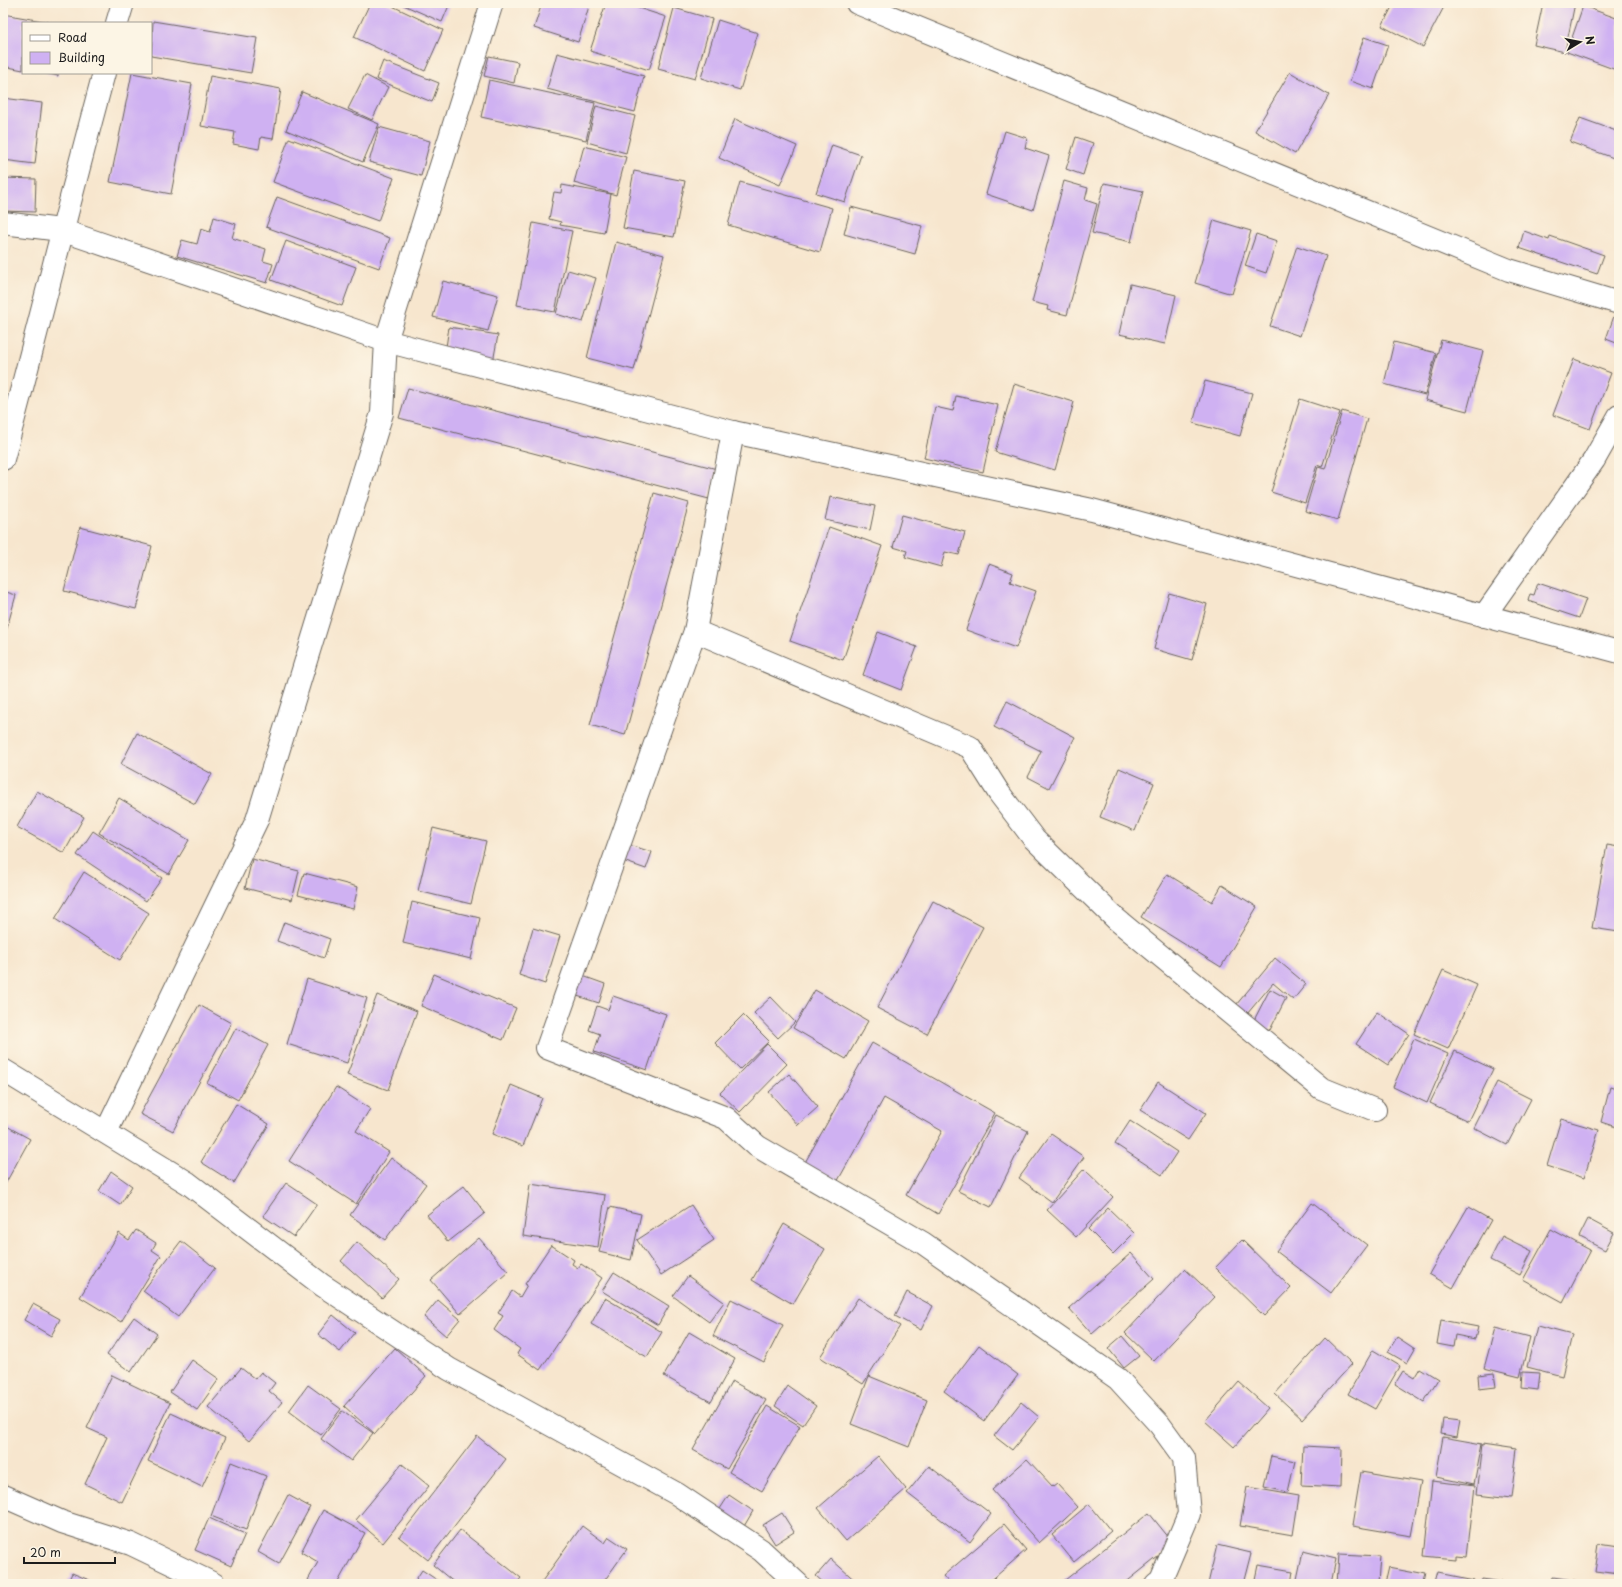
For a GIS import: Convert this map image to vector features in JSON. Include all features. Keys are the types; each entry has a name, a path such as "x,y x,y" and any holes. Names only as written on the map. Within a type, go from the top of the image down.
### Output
{"street":[{"path":"118,22 123,3"},
{"path":"106,1132 257,820 382,413 386,341 492,3"},
{"path":"857,3 1509,270 1619,303"},
{"path":"3,459 30,358 61,230 104,74"},
{"path":"3,223 61,230 386,341 733,432 1092,510 1619,652"},
{"path":"1484,616 1594,460 1619,416"},
{"path":"733,432 695,631 547,1048 726,1118 757,1146 924,1243 1118,1379 1160,1425 1184,1458 1189,1514 1161,1580 1156,1584"},
{"path":"695,631 970,747 999,793 1034,839 1116,919 1321,1088 1375,1110"},
{"path":"3,1070 188,1182 322,1285 449,1369 678,1494 761,1550 798,1584"},
{"path":"3,1496 62,1522 131,1544 214,1584"}],"building":[{"path":"370,3 386,3 443,30 425,71 354,37"},
{"path":"399,3 450,3 442,22"},
{"path":"542,3 590,3 578,42 534,28"},
{"path":"606,3 623,3 666,17 649,70 590,51"},
{"path":"1394,3 1446,3 1423,47 1382,26"},
{"path":"1543,3 1575,3 1565,52 1534,45"},
{"path":"1583,6 1619,19 1619,71 1567,52"},
{"path":"674,8 712,19 695,79 658,69"},
{"path":"3,14 48,22 22,22 22,70 3,66"},
{"path":"718,20 758,33 740,90 701,78"},
{"path":"153,21 257,38 251,73 152,56"},
{"path":"1364,37 1388,45 1373,89 1350,81"},
{"path":"557,53 644,76 635,112 547,89"},
{"path":"489,56 518,62 514,83 484,76"},
{"path":"383,61 439,83 432,102 376,79"},
{"path":"1290,72 1329,95 1295,154 1255,131"},
{"path":"132,74 192,84 171,194 110,182"},
{"path":"365,75 388,87 372,120 348,109"},
{"path":"210,76 281,89 273,139 261,137 259,149 233,144 235,132 201,126"},
{"path":"489,80 595,103 586,140 481,117"},
{"path":"302,92 379,124 363,162 286,130"},
{"path":"3,98 42,103 35,164 3,160"},
{"path":"596,106 635,116 626,153 587,142"},
{"path":"1580,118 1619,132 1619,160 1570,142"},
{"path":"735,119 797,146 780,185 719,158"},
{"path":"379,127 430,141 421,176 369,162"},
{"path":"1005,131 1027,138 1025,148 1049,156 1033,210 986,194"},
{"path":"1076,137 1093,143 1083,175 1066,169"},
{"path":"289,138 394,178 378,221 273,182"},
{"path":"832,145 861,155 845,202 816,193"},
{"path":"584,146 626,157 616,195 574,183"},
{"path":"634,171 685,181 674,237 623,228"},
{"path":"3,178 36,179 35,212 3,211"},
{"path":"1064,181 1088,188 1085,200 1097,204 1067,315 1047,310 1048,306 1032,302"},
{"path":"740,182 832,208 820,252 728,225"},
{"path":"1104,183 1143,191 1131,242 1092,233"},
{"path":"562,185 611,194 604,233 560,225 561,222 549,219 554,192 561,193"},
{"path":"277,197 390,238 379,268 266,227"},
{"path":"851,207 922,226 915,254 844,234"},
{"path":"214,217 236,224 232,238 266,249 263,261 273,264 267,283 177,256 182,240 197,244 201,229 210,232"},
{"path":"1214,220 1251,231 1232,294 1195,283"},
{"path":"533,223 572,231 555,312 517,305"},
{"path":"1524,231 1549,240 1550,236 1604,255 1597,274 1519,248"},
{"path":"1256,234 1277,241 1266,273 1245,266"},
{"path":"286,241 356,267 342,306 271,280"},
{"path":"616,242 664,255 634,370 587,358"},
{"path":"1297,246 1326,256 1300,336 1270,326"},
{"path":"568,270 596,278 583,322 556,314"},
{"path":"443,281 498,295 488,331 433,317"},
{"path":"1130,284 1176,295 1165,344 1119,334"},
{"path":"1614,316 1619,318 1619,344 1606,339"},
{"path":"449,327 498,335 493,362 445,354"},
{"path":"1441,340 1483,351 1467,411 1425,400"},
{"path":"1394,342 1436,353 1425,395 1384,384"},
{"path":"1574,359 1611,373 1590,429 1553,415"},
{"path":"1205,381 1252,393 1240,436 1193,423"},
{"path":"1014,384 1074,402 1055,470 995,452"},
{"path":"408,388 717,469 709,499 399,418"},
{"path":"956,396 998,405 983,472 924,458 935,407 953,411"},
{"path":"1300,399 1340,412 1322,467 1317,465 1305,503 1271,492"},
{"path":"1342,411 1367,419 1338,520 1305,511 1318,467 1325,469"},
{"path":"654,493 689,503 625,735 590,725"},
{"path":"830,497 875,506 870,530 825,520"},
{"path":"902,515 965,532 959,555 945,552 941,567 905,557 907,551 893,547"},
{"path":"80,527 152,546 136,609 64,591"},
{"path":"829,527 882,546 843,660 790,641"},
{"path":"989,564 1013,573 1010,582 1036,591 1016,648 966,630"},
{"path":"1538,583 1586,599 1579,618 1528,601 1530,594 1534,595"},
{"path":"3,591 16,595 5,635 3,635"},
{"path":"1169,593 1207,604 1192,660 1154,649"},
{"path":"878,632 917,647 901,690 863,675"},
{"path":"1007,701 1075,737 1049,788 1028,777 1041,751 994,727"},
{"path":"137,733 212,774 195,804 121,764"},
{"path":"1119,768 1154,783 1135,831 1100,817"},
{"path":"37,791 84,817 64,853 17,827"},
{"path":"119,798 189,840 169,874 99,833"},
{"path":"433,828 486,841 471,904 418,891"},
{"path":"93,831 162,878 146,901 77,855"},
{"path":"629,845 652,852 646,869 623,861"},
{"path":"1607,845 1619,847 1619,932 1592,928"},
{"path":"252,859 299,871 292,900 245,888"},
{"path":"84,872 149,913 120,960 55,919"},
{"path":"304,873 358,887 353,909 298,895"},
{"path":"1167,874 1212,902 1222,885 1257,907 1221,967 1141,917"},
{"path":"933,901 983,927 927,1034 877,1008"},
{"path":"412,902 480,918 471,959 403,943"},
{"path":"284,922 330,939 324,958 277,941"},
{"path":"533,928 560,936 545,984 519,975"},
{"path":"1275,958 1306,984 1293,1000 1273,983 1247,1014 1236,1005"},
{"path":"1443,970 1477,985 1448,1049 1414,1034"},
{"path":"434,974 516,1008 503,1040 421,1006"},
{"path":"580,975 605,984 599,1003 574,995"},
{"path":"307,979 367,998 347,1063 287,1044"},
{"path":"1270,989 1286,998 1270,1030 1253,1022"},
{"path":"815,990 868,1021 846,1059 793,1028"},
{"path":"377,995 417,1011 388,1090 347,1075"},
{"path":"613,996 666,1014 647,1070 594,1052 600,1034 589,1030 597,1006 608,1010"},
{"path":"771,997 795,1022 778,1038 754,1013"},
{"path":"199,1005 231,1023 173,1131 140,1114"},
{"path":"1377,1012 1409,1034 1388,1065 1356,1044"},
{"path":"743,1015 769,1041 740,1069 715,1043"},
{"path":"236,1028 268,1045 238,1100 207,1083"},
{"path":"1414,1039 1448,1054 1427,1103 1393,1087"},
{"path":"872,1043 995,1113 938,1214 906,1195 942,1131 884,1098 836,1184 803,1166"},
{"path":"767,1044 787,1064 740,1112 720,1093"},
{"path":"1455,1051 1493,1069 1468,1121 1430,1103"},
{"path":"789,1074 818,1107 798,1125 769,1092"},
{"path":"1158,1082 1206,1113 1188,1140 1140,1110"},
{"path":"1497,1082 1531,1099 1507,1145 1474,1128"},
{"path":"511,1085 542,1098 523,1146 492,1134"},
{"path":"336,1087 370,1109 356,1131 389,1152 356,1204 289,1161"},
{"path":"1610,1087 1619,1090 1619,1128 1601,1122"},
{"path":"236,1104 269,1124 234,1183 201,1162"},
{"path":"996,1115 1028,1131 991,1207 958,1191"},
{"path":"1561,1119 1599,1130 1584,1178 1547,1166"},
{"path":"1130,1121 1177,1152 1162,1175 1115,1144"},
{"path":"3,1124 30,1139 3,1188"},
{"path":"1051,1134 1084,1157 1052,1202 1019,1178"},
{"path":"391,1158 426,1184 385,1240 350,1215"},
{"path":"1084,1169 1113,1197 1076,1237 1047,1210"},
{"path":"111,1171 132,1186 120,1205 99,1191"},
{"path":"286,1183 317,1204 294,1237 263,1216"},
{"path":"530,1184 605,1195 598,1247 523,1236"},
{"path":"464,1186 485,1213 448,1242 427,1215"},
{"path":"1312,1203 1367,1245 1331,1293 1276,1251"},
{"path":"691,1205 714,1240 661,1275 637,1240"},
{"path":"610,1207 641,1214 631,1260 599,1252"},
{"path":"1468,1207 1491,1220 1453,1288 1429,1274"},
{"path":"1108,1208 1134,1233 1113,1254 1088,1229"},
{"path":"1588,1219 1614,1233 1605,1250 1579,1237"},
{"path":"784,1224 825,1249 793,1304 752,1280"},
{"path":"1551,1229 1590,1250 1563,1302 1523,1280"},
{"path":"136,1230 156,1243 152,1250 161,1256 121,1322 80,1297 119,1233 129,1240"},
{"path":"1502,1236 1532,1251 1520,1275 1490,1260"},
{"path":"479,1238 508,1272 460,1314 431,1280"},
{"path":"1242,1240 1291,1288 1264,1316 1215,1268"},
{"path":"181,1241 215,1268 178,1317 143,1291"},
{"path":"357,1242 399,1279 382,1298 341,1261"},
{"path":"551,1245 574,1260 572,1264 578,1268 581,1264 602,1278 540,1370 517,1354 520,1349 494,1330 503,1316 498,1313 512,1291 520,1297 527,1285 525,1284"},
{"path":"1131,1253 1154,1279 1092,1334 1069,1308"},
{"path":"1185,1269 1215,1297 1154,1361 1125,1333"},
{"path":"614,1272 669,1306 658,1325 602,1291"},
{"path":"688,1276 724,1302 709,1322 673,1296"},
{"path":"907,1292 933,1306 921,1330 895,1316"},
{"path":"605,1298 662,1332 647,1357 591,1324"},
{"path":"858,1298 900,1326 863,1384 820,1357"},
{"path":"731,1299 783,1325 764,1362 713,1336"},
{"path":"438,1300 460,1319 446,1336 424,1317"},
{"path":"33,1304 60,1319 51,1336 24,1320"},
{"path":"333,1315 355,1333 340,1352 318,1334"},
{"path":"134,1317 157,1334 131,1372 107,1355"},
{"path":"1441,1320 1478,1327 1475,1339 1455,1335 1453,1347 1437,1344"},
{"path":"1537,1326 1572,1335 1562,1376 1527,1367"},
{"path":"1495,1328 1530,1337 1520,1377 1484,1368"},
{"path":"689,1332 735,1359 711,1402 664,1376"},
{"path":"1122,1336 1139,1356 1124,1368 1108,1348"},
{"path":"1397,1337 1415,1349 1407,1363 1388,1352"},
{"path":"1325,1338 1352,1364 1302,1419 1275,1394"},
{"path":"979,1345 1018,1375 984,1421 944,1391"},
{"path":"395,1348 426,1376 375,1434 344,1406"},
{"path":"1373,1350 1400,1366 1375,1409 1348,1394"},
{"path":"192,1360 219,1379 197,1410 170,1392"},
{"path":"241,1368 255,1379 261,1372 275,1383 269,1391 282,1402 249,1441 208,1407"},
{"path":"1420,1368 1438,1379 1424,1402 1395,1384 1403,1371 1414,1378"},
{"path":"1523,1372 1540,1373 1538,1390 1522,1388"},
{"path":"1494,1373 1496,1387 1479,1389 1478,1375"},
{"path":"112,1375 170,1403 122,1502 85,1484 107,1437 87,1428"},
{"path":"869,1376 927,1400 909,1447 851,1424"},
{"path":"732,1381 766,1400 727,1469 693,1450"},
{"path":"1239,1382 1268,1408 1234,1447 1205,1421"},
{"path":"308,1385 341,1409 321,1435 289,1411"},
{"path":"788,1386 816,1406 803,1425 775,1406"},
{"path":"1021,1402 1039,1417 1012,1450 994,1436"},
{"path":"767,1406 800,1426 762,1491 729,1472"},
{"path":"342,1411 373,1433 351,1461 321,1439"},
{"path":"171,1413 225,1438 202,1487 148,1461"},
{"path":"1443,1419 1460,1421 1457,1437 1441,1434"},
{"path":"477,1436 506,1459 428,1560 399,1537"},
{"path":"1443,1437 1482,1444 1474,1485 1436,1477"},
{"path":"1483,1444 1517,1449 1511,1498 1477,1494"},
{"path":"1303,1446 1342,1448 1341,1487 1301,1485"},
{"path":"878,1456 906,1489 846,1541 818,1508"},
{"path":"1271,1456 1295,1461 1288,1492 1264,1487"},
{"path":"1027,1459 1053,1487 1057,1484 1078,1507 1039,1543 992,1490"},
{"path":"231,1462 266,1476 246,1530 211,1516"},
{"path":"402,1464 429,1486 383,1543 356,1520"},
{"path":"929,1466 991,1514 970,1542 907,1493"},
{"path":"1361,1472 1421,1482 1411,1536 1352,1526"},
{"path":"1432,1481 1475,1486 1467,1556 1455,1555 1455,1559 1424,1556"},
{"path":"1247,1487 1299,1496 1293,1535 1240,1526"},
{"path":"288,1495 310,1507 279,1564 258,1552"},
{"path":"729,1495 753,1511 743,1528 718,1512"},
{"path":"1089,1504 1111,1531 1074,1562 1052,1535"},
{"path":"323,1510 365,1533 337,1584 315,1584 308,1580 318,1562 301,1552"},
{"path":"782,1513 794,1532 775,1544 763,1525"},
{"path":"1149,1513 1174,1544 1124,1584 1060,1584"},
{"path":"209,1518 245,1534 231,1566 195,1550"},
{"path":"1004,1524 1026,1550 987,1584 950,1584 943,1576"},
{"path":"582,1526 605,1543 609,1537 627,1549 602,1584 540,1584"},
{"path":"460,1530 521,1578 516,1584 456,1584 433,1565"},
{"path":"1217,1545 1251,1553 1243,1584 1208,1584"},
{"path":"1599,1545 1619,1548 1619,1575 1595,1572"},
{"path":"1303,1551 1336,1559 1331,1584 1296,1584"},
{"path":"1339,1554 1380,1556 1378,1584 1337,1584"},
{"path":"831,1559 859,1584 825,1584 816,1576"},
{"path":"1258,1565 1293,1571 1291,1584 1254,1584"},
{"path":"1389,1567 1426,1574 1424,1584 1385,1584"},
{"path":"422,1570 443,1584 413,1584"},
{"path":"72,1573 94,1582 94,1584 67,1584"},
{"path":"1438,1573 1473,1580 1472,1584 1435,1584"},
{"path":"1552,1578 1585,1583 1585,1584 1551,1584"},
{"path":"1481,1579 1502,1582 1502,1584 1480,1584"}]}
